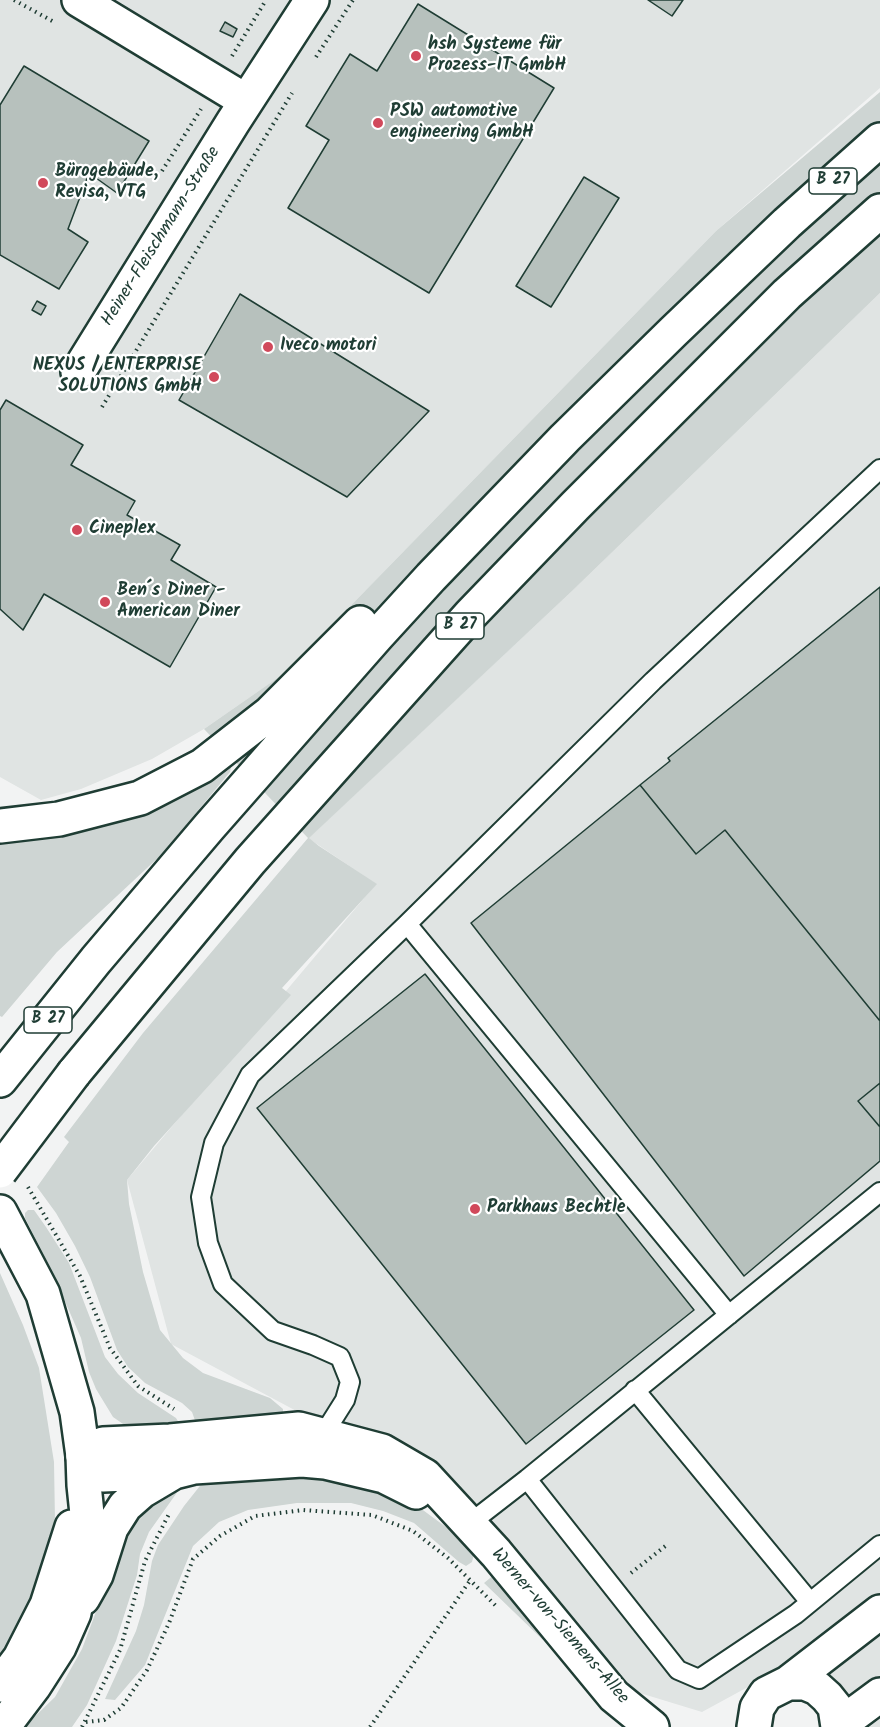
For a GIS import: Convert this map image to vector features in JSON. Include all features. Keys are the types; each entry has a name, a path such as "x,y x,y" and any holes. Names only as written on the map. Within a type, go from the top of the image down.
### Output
{"main road":[{"path":"79,0 246,101"},
{"name":"Heiner-Fleischmann-Straße","path":"78,372 246,101 312,0"},
{"name":"B 27","path":"0,1080 96,960 209,827 338,679 431,577 565,438 673,332 787,223 880,140"},
{"name":"B 27","path":"0,1171 74,1073 250,861 470,615 575,506 787,294 880,211"},
{"path":"0,826 59,819 140,798 202,766 270,713 381,602 431,577"},
{"path":"0,1212 43,1294 77,1412 89,1533 74,1613 59,1647 34,1686 3,1727"},
{"name":"Werner-von-Siemens-Allee","path":"469,1524 415,1491 384,1476 325,1462 302,1460 194,1467 174,1472 103,1475 83,1471 103,1444 170,1441 299,1429 382,1451 425,1476 496,1553 614,1696 652,1727"},
{"path":"0,1685 20,1658 46,1605 65,1551 83,1471"},
{"name":"Werner-von-Siemens-Allee","path":"74,1613 96,1575 111,1528 124,1506 142,1491 174,1472"},
{"path":"754,1727 757,1708 766,1694 788,1683 880,1612"},
{"path":"788,1683 805,1683 817,1688 834,1707 838,1727 880,1695"}],"lane":[{"path":"323,1436 345,1400 350,1382 340,1357 273,1331 223,1284 208,1243 201,1197 214,1143 250,1075 407,924 652,681 880,469"},
{"path":"407,924 729,1315"},
{"path":"469,1524 880,1192"},
{"path":"635,1390 810,1602"},
{"path":"527,1479 678,1670 699,1679 796,1614 880,1545"}],"path":[{"path":"160,175 266,0"},
{"path":"315,57 354,0"},
{"path":"102,407 296,86"},
{"path":"43,366 49,356"},
{"path":"86,1722 104,1720 121,1708 147,1670 169,1623 193,1559 220,1536 255,1516 303,1510 372,1515 414,1531 448,1558 502,1613"},
{"path":"613,1588 668,1544"},
{"path":"370,1727 471,1580"}],"shaded area":[{"path":"0,0 880,0 880,88 716,231 286,672 204,729 152,759 81,789 41,800 0,777"},
{"path":"880,92 880,293 571,592 309,838 377,884 282,988 291,995 154,1146 127,1180 129,1204 143,1272 160,1330 183,1358 203,1373 270,1398 283,1409 283,1417 198,1429 192,1412 182,1403 145,1383 128,1367 117,1350 90,1277 75,1246 56,1213 37,1187 69,1142 64,1137 143,1033 308,838 204,729 286,672 716,231"},
{"path":"880,293 880,1727 853,1727 792,1663 702,1712 630,1690 476,1507 171,1344 127,1180 376,884 308,838 571,592"},
{"path":"224,768 231,768 230,772 161,855 57,952 2,1017 0,1016 0,837 53,837 98,827 165,805 201,786"},
{"path":"28,1210 34,1210 69,1263 105,1357 118,1374 138,1393 176,1418 184,1431 143,1432 126,1426 113,1417 96,1389 89,1372 81,1338 49,1265 25,1218"},
{"path":"0,1273 39,1368 54,1462 55,1522 44,1580 0,1673"},
{"path":"300,1468 412,1502 469,1544 474,1554 472,1562 466,1566 459,1562 414,1523 383,1511 351,1503 297,1503 248,1510 219,1522 193,1546 145,1665 115,1700 105,1699 136,1631 144,1605 152,1561 158,1545 207,1477"},
{"path":"183,1484 149,1532 140,1554 137,1575 116,1641 87,1705 72,1727 24,1727 55,1697 82,1649 133,1513"},
{"path":"495,1574 543,1640 484,1583"}],"building":[{"path":"648,0 683,0 672,16"},
{"path":"418,4 554,88 429,293 288,208 329,140 306,126 350,54 377,71"},
{"path":"225,22 237,29 233,37 220,31"},
{"name":"Bürogebäude, Revisa, VTG","path":"24,66 149,141 117,193 89,173 68,229 88,242 59,289 0,255 0,105"},
{"path":"584,177 619,198 551,307 516,286"},
{"name":"Iveco motori","path":"240,294 429,411 347,497 179,400"},
{"path":"37,301 46,306 41,315 32,310"},
{"name":"Cineplex","path":"6,400 83,445 71,465 135,501 127,515 180,545 171,560 216,587 170,667 44,594 23,630 0,609 0,410"},
{"path":"880,587 880,1021 725,830 696,854 640,785 670,761 668,758"},
{"path":"640,785 696,854 725,830 880,1021 880,1083 858,1101 880,1127 880,1161 744,1276 471,923"},
{"name":"Parkhaus Bechtle","path":"425,974 694,1310 526,1444 257,1108"},
{"path":"880,1083 880,1127 858,1101"}],"place":[{"name":"hsh Systeme für Prozess-IT GmbH","path":"416,56"},
{"name":"PSW automotive engineering GmbH","path":"378,123"},
{"name":"Bürogebäude, Revisa, VTG","path":"43,183"},
{"name":"Iveco motori","path":"268,347"},
{"name":"NEXUS / ENTERPRISE SOLUTIONS GmbH","path":"214,377"},
{"name":"Cineplex","path":"77,530"},
{"name":"Ben´s Diner - American Diner","path":"105,602"},
{"name":"Parkhaus Bechtle","path":"475,1209"}]}
